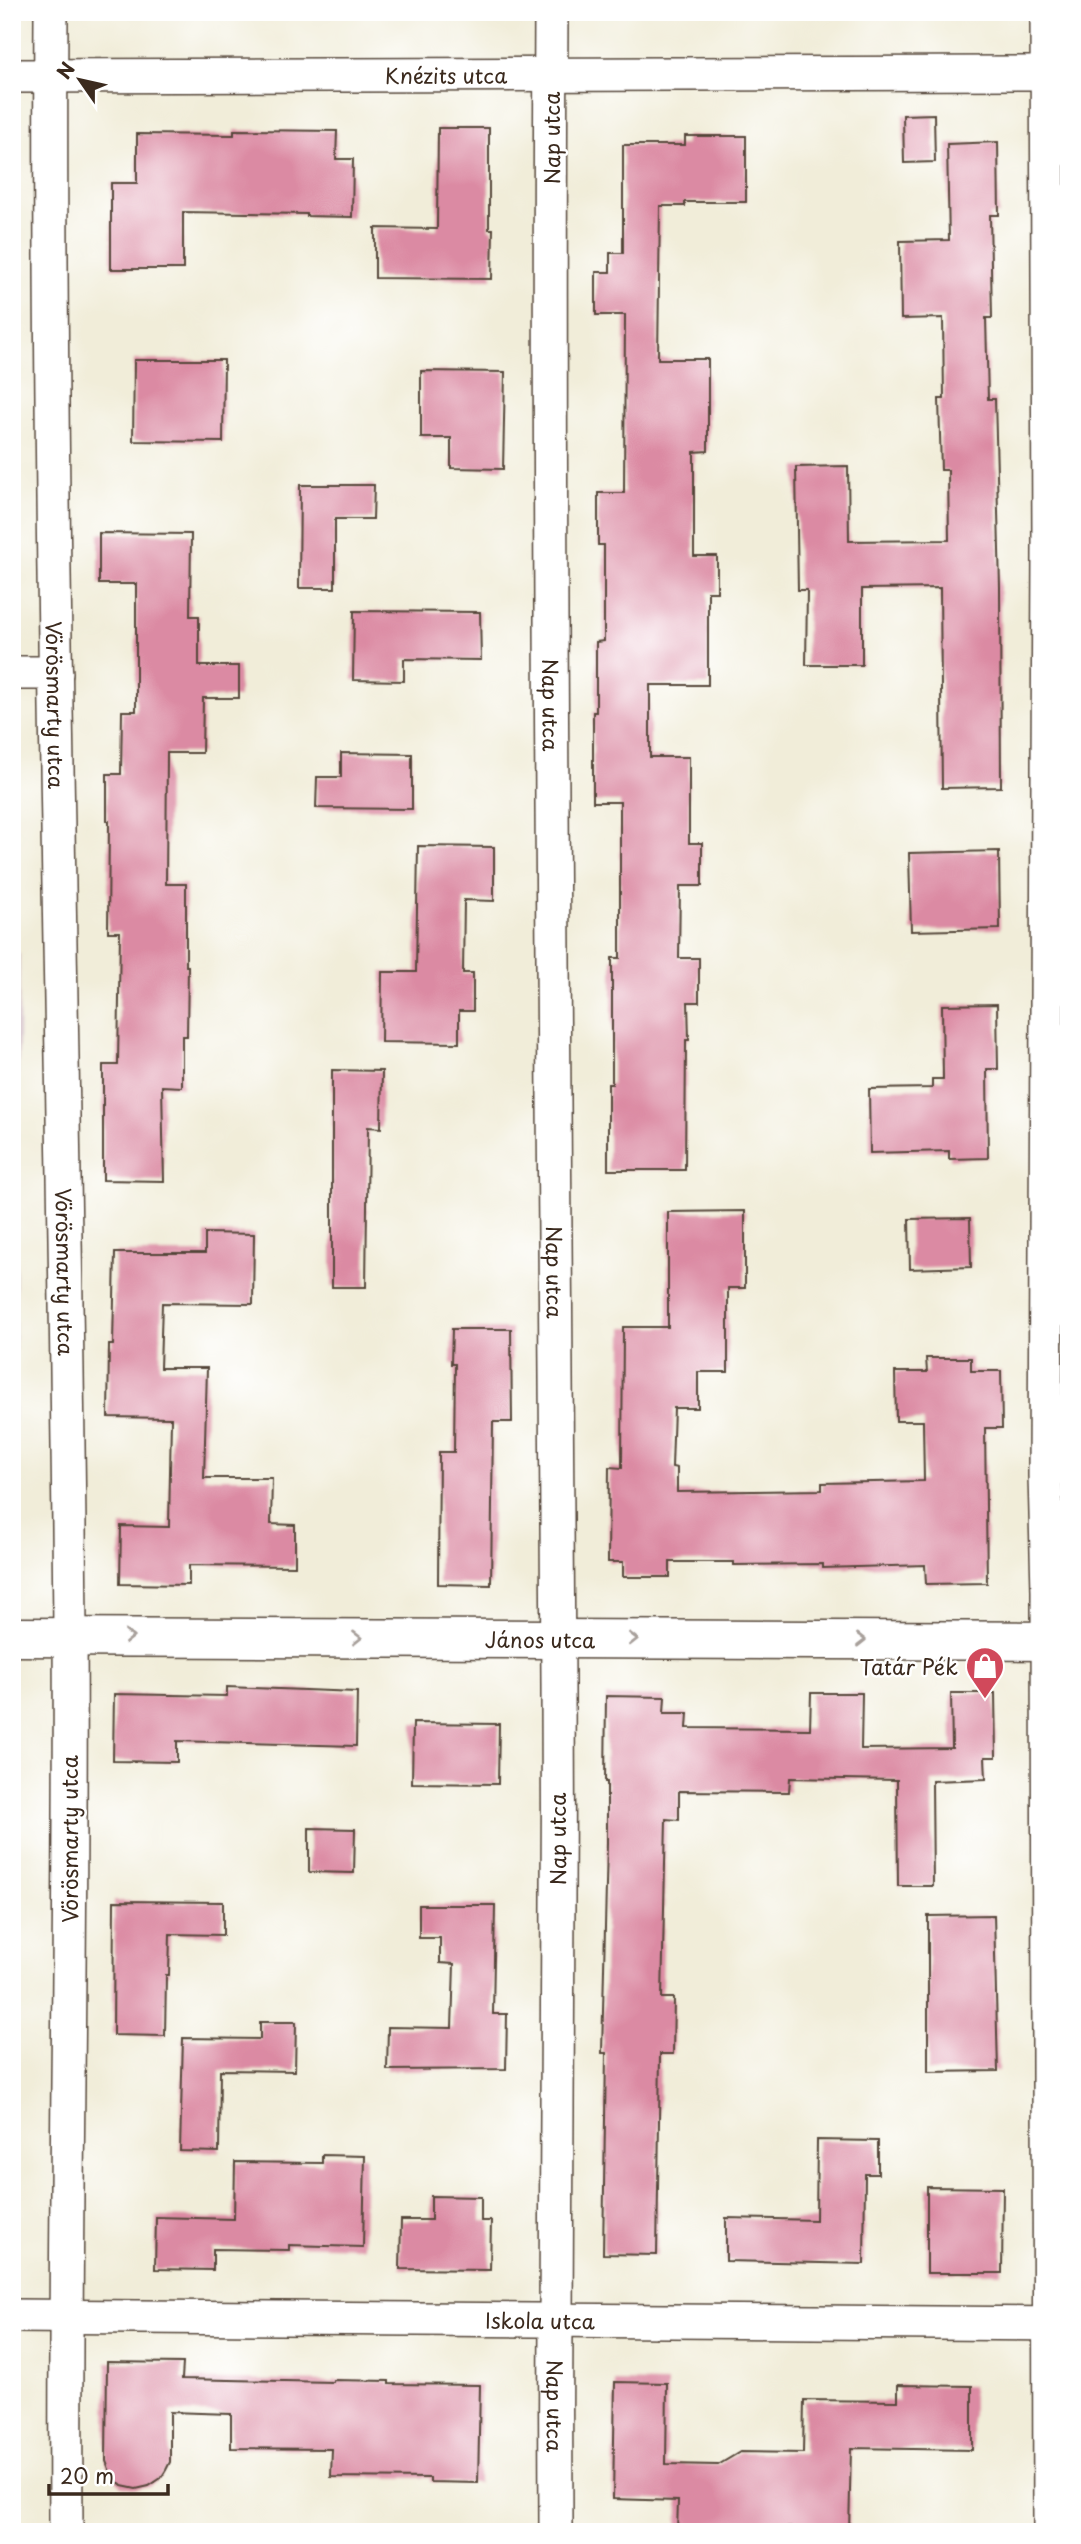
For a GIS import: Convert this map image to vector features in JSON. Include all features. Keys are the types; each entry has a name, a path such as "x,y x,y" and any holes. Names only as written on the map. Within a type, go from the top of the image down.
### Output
{"street":[{"name":"Vörösmarty utca","path":"51,12 56,673 70,1637 66,2532"},
{"name":"Nap utca","path":"551,12 558,1690 554,2320 556,2532"},
{"path":"1046,12 1058,359 1045,1475 1058,1641 1059,2323 1051,2532"},
{"name":"Knézits utca","path":"12,76 1047,73"},
{"path":"12,673 56,673"},
{"name":"János utca","path":"12,1637 1058,1641"},
{"name":"Iskola utca","path":"12,2316 1059,2323"}],"shaded area":[{"path":"12,952 20,953 13,1590 12,1590"}],"building":[{"path":"934,114 935,162 904,163 903,115"},
{"path":"438,128 489,128 492,279 375,278 375,228 437,229"},
{"path":"234,130 337,131 336,159 353,159 352,217 183,212 183,269 111,269 111,183 137,183 137,134 234,135"},
{"path":"685,136 746,136 746,202 685,202 685,206 660,206 658,359 708,359 708,451 694,452 694,556 717,556 717,592 708,592 708,685 650,685 650,757 689,757 689,843 702,843 702,886 680,886 679,958 699,958 699,1002 688,1002 685,1170 608,1170 608,1084 612,1084 612,958 620,958 620,802 593,802 593,712 596,712 596,642 604,641 604,545 598,545 598,493 624,493 625,315 596,315 596,272 610,272 610,253 623,253 623,145 685,145"},
{"path":"998,142 999,215 990,215 992,318 986,318 988,399 995,399 1001,787 942,788 940,588 862,589 862,665 806,665 807,590 798,590 796,467 848,466 849,541 949,540 948,470 941,470 939,399 944,399 943,318 901,319 900,241 949,240 947,144"},
{"path":"134,360 224,360 223,442 133,441"},
{"path":"421,371 505,372 503,469 451,468 451,438 421,438"},
{"path":"300,485 374,485 373,519 335,519 335,588 299,588"},
{"path":"99,533 191,534 190,616 199,616 199,666 239,666 239,698 203,698 202,753 167,753 166,884 186,884 188,966 187,1036 182,1036 182,1087 162,1086 164,1181 103,1180 103,1065 118,1065 120,932 108,932 107,774 121,774 122,711 136,711 136,584 99,584"},
{"path":"354,611 480,612 481,660 404,659 404,681 353,680"},
{"path":"341,753 412,754 412,809 316,808 317,777 341,777"},
{"path":"418,846 494,847 494,901 464,900 463,973 473,973 473,1011 459,1011 459,1043 381,1042 382,972 416,972"},
{"path":"999,851 1000,929 911,931 909,853"},
{"path":"997,1004 998,1069 987,1069 988,1158 949,1159 949,1151 870,1153 869,1089 932,1088 932,1079 943,1079 942,1005"},
{"path":"332,1070 382,1071 381,1128 368,1127 366,1287 332,1287"},
{"path":"745,1211 745,1288 728,1288 728,1372 698,1372 698,1408 674,1408 672,1467 677,1468 677,1492 822,1490 822,1483 924,1481 923,1421 896,1421 895,1372 927,1372 926,1358 971,1358 971,1371 1001,1371 1002,1428 985,1428 987,1583 926,1584 925,1565 823,1568 823,1564 734,1565 734,1562 670,1562 670,1577 623,1577 623,1562 608,1562 609,1467 622,1468 623,1327 668,1327 668,1212"},
{"path":"970,1218 971,1267 910,1269 909,1219"},
{"path":"205,1233 254,1234 253,1304 162,1303 160,1368 207,1368 204,1478 272,1478 271,1524 295,1525 295,1566 189,1565 189,1585 120,1584 121,1526 169,1527 171,1418 108,1417 115,1253 205,1253"},
{"path":"452,1329 511,1329 512,1422 493,1422 491,1585 438,1584 439,1452 454,1452 455,1364 451,1364"},
{"path":"227,1687 357,1692 356,1746 177,1741 177,1762 113,1761 114,1694 227,1696"},
{"path":"811,1693 862,1693 861,1749 952,1748 951,1693 995,1693 996,1757 985,1757 986,1779 932,1781 933,1886 898,1886 897,1780 790,1778 789,1792 679,1791 679,1820 666,1819 662,1998 674,1998 673,2054 660,2054 657,2255 603,2254 606,1696 665,1697 664,1713 688,1713 687,1728 810,1729"},
{"path":"413,1723 499,1724 498,1784 412,1783"},
{"path":"309,1828 355,1829 354,1873 309,1872"},
{"path":"114,1901 223,1902 223,1935 170,1934 165,2036 113,2035"},
{"path":"419,1905 495,1905 493,2014 507,2014 506,2069 387,2070 388,2027 452,2028 454,1964 440,1963 440,1938 419,1938"},
{"path":"994,1915 998,2071 928,2072 928,1916"},
{"path":"260,2022 296,2022 295,2071 220,2070 219,2152 180,2151 183,2038 260,2039"},
{"path":"817,2140 878,2141 878,2174 865,2174 864,2264 726,2261 726,2218 816,2220"},
{"path":"322,2155 365,2156 363,2247 289,2245 289,2250 213,2249 213,2270 155,2269 156,2217 234,2219 235,2162 322,2163"},
{"path":"927,2187 1003,2188 1002,2273 927,2273"},
{"path":"431,2196 481,2197 481,2221 491,2221 490,2270 400,2269 401,2220 431,2220"},
{"path":"107,2362 183,2363 182,2379 389,2381 389,2384 480,2385 478,2483 430,2482 430,2478 331,2477 332,2449 231,2448 231,2414 170,2412 170,2462 161,2478 149,2486 136,2489 122,2486 112,2477 106,2461"},
{"path":"615,2382 667,2383 666,2464 718,2465 740,2452 803,2453 804,2400 898,2401 898,2385 972,2386 972,2450 851,2448 849,2532 802,2532 802,2528 739,2527 739,2532 677,2532 678,2501 613,2499"}],"place":[{"name":"Tatár Pék","path":"985,1700"}]}
